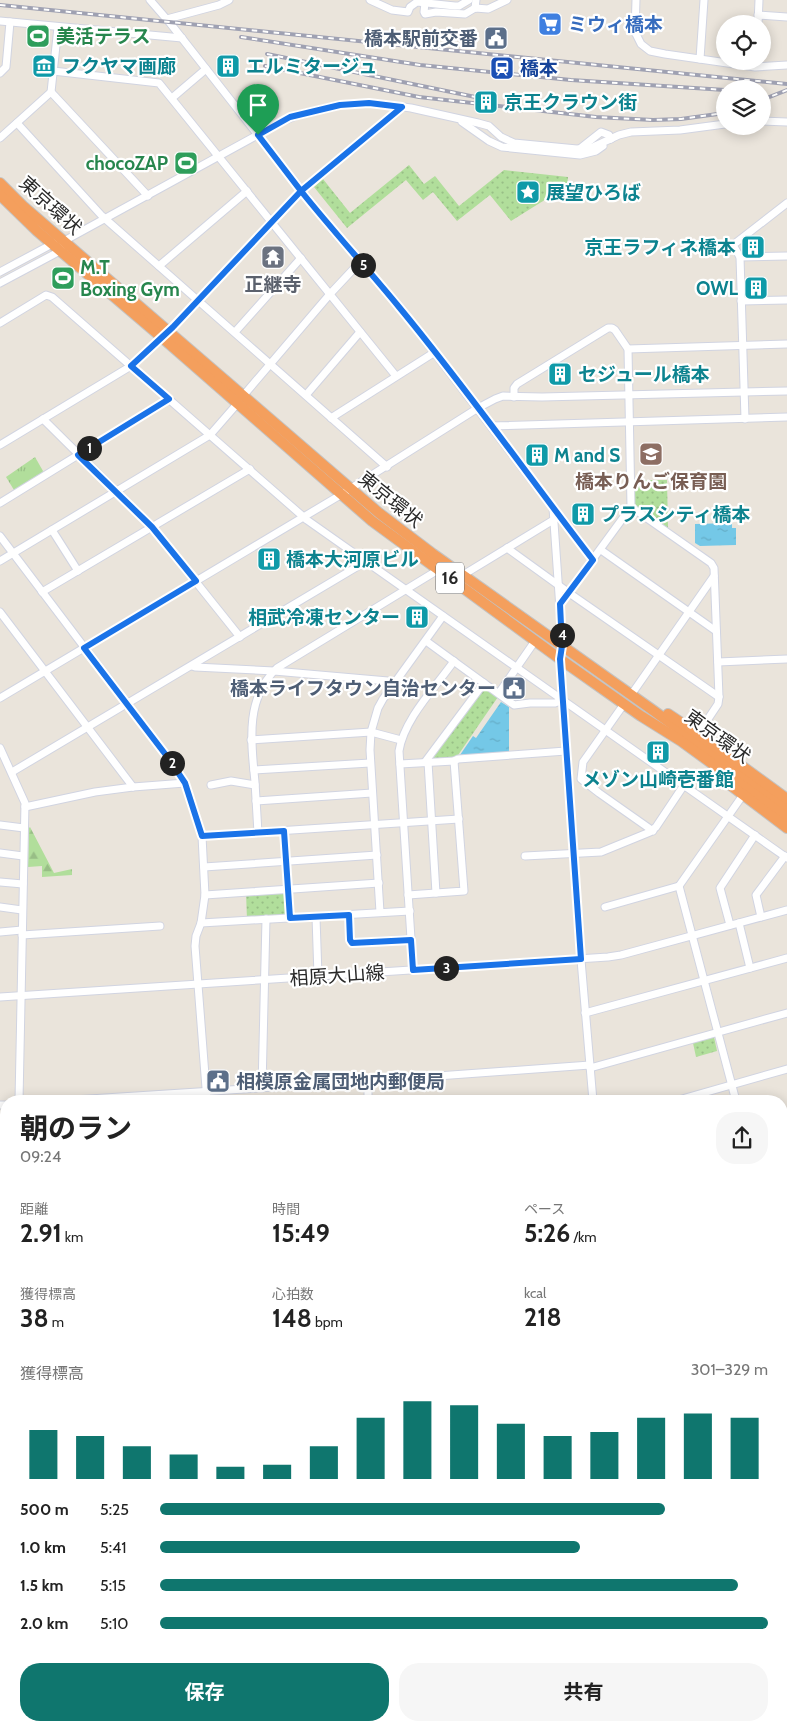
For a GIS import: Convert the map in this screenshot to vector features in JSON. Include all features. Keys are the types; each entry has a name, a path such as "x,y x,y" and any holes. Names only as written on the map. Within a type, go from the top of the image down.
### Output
{"highway":[{"name":"16","path":"0,176 1,188"},
{"name":"東京環状","path":"1,188 10,205 165,334 346,492 392,536 560,659 641,716 675,737 787,818"},
{"name":"東京環状","path":"1,188 24,206 59,245"},
{"name":"16","path":"0,199 10,205"},
{"name":"東京環状","path":"346,492 787,808"},
{"name":"16","path":"631,695 672,717 698,734 787,799"},
{"path":"641,716 661,734 787,828"}],"street":[{"path":"150,0 167,19 301,191 399,306 593,560"},
{"path":"167,19 219,5 229,0"},
{"path":"370,0 392,10 408,12 410,7 417,2 459,6 469,0"},
{"path":"425,3 425,14 436,12 465,14 476,4 488,9 506,0"},
{"path":"636,0 635,30 643,46 654,52 716,60"},
{"path":"700,59 704,0"},
{"path":"754,0 759,0 758,15"},
{"path":"771,16 787,17"},
{"path":"0,21 182,38"},
{"path":"0,73 6,67 10,22"},
{"path":"0,138 51,92 58,27"},
{"path":"771,66 787,65"},
{"path":"172,98 206,69"},
{"path":"53,71 157,82 220,157 396,376"},
{"path":"51,92 148,196"},
{"path":"0,283 59,245 290,117 340,105 369,103 402,107 489,126 507,141 577,149 593,147 631,132 680,130 716,125"},
{"path":"0,445 131,366 165,334 301,191 402,107"},
{"path":"451,117 467,125 489,142 502,147 580,155 596,151 611,139"},
{"path":"771,121 787,122"},
{"path":"16,123 106,219 387,466"},
{"path":"489,126 485,134 489,142"},
{"path":"159,266 247,191"},
{"path":"745,419 740,257 733,246 734,243 787,203"},
{"path":"0,272 59,245"},
{"path":"740,257 787,256"},
{"path":"235,332 301,258"},
{"path":"0,561 210,435 330,294 360,262"},
{"path":"0,323 49,295 304,517 786,857 756,896 761,917"},
{"path":"741,301 787,300"},
{"path":"514,397 514,388 517,384 610,328 615,330 628,349 631,507 560,604"},
{"path":"306,395 360,332"},
{"path":"628,349 787,344"},
{"path":"332,418 435,352"},
{"path":"0,698 346,492 478,408 499,397 787,391"},
{"path":"0,503 169,399"},
{"path":"491,426 787,418"},
{"path":"43,419 152,527 240,637"},
{"path":"42,592 250,469"},
{"path":"631,507 711,563 714,576 719,697 718,704 698,734"},
{"path":"553,508 560,604 562,646 560,659 566,751 592,1095"},
{"path":"462,575 554,519"},
{"path":"52,530 78,571"},
{"path":"0,536 185,783 202,836 205,895 195,946 206,1095"},
{"path":"507,548 658,656 719,697"},
{"path":"601,550 716,631"},
{"path":"12,772 366,562"},
{"path":"258,833 251,740 253,710 256,699 274,671 438,570"},
{"path":"631,695 714,576"},
{"path":"0,612 133,787"},
{"path":"380,912 370,763 371,732 378,708 443,616"},
{"path":"426,641 515,705 555,703 563,700"},
{"path":"499,693 535,641"},
{"path":"718,662 787,659"},
{"path":"413,970 399,751 406,727 454,661"},
{"path":"192,666 388,680 395,683"},
{"path":"436,893 426,762 484,683"},
{"path":"624,704 583,762 581,779 652,831"},
{"path":"251,740 371,732 401,740"},
{"path":"0,748 23,796 25,806 19,1095"},
{"path":"400,764 566,751"},
{"path":"408,895 464,891 454,761"},
{"path":"254,770 370,763"},
{"path":"212,785 231,781 255,785"},
{"path":"25,806 95,792 185,783"},
{"path":"525,856 601,852 652,831 684,785"},
{"path":"256,801 372,793"},
{"path":"605,907 679,886 743,795"},
{"path":"202,836 459,820"},
{"path":"0,825 24,828"},
{"path":"284,831 290,918"},
{"path":"730,925 720,888 755,835"},
{"path":"0,853 23,856"},
{"path":"204,867 377,855"},
{"path":"0,882 23,884"},
{"path":"205,895 378,883"},
{"path":"679,886 734,1095"},
{"path":"0,907 22,910"},
{"name":"相原大山線","path":"0,997 614,956 787,910"},
{"path":"201,923 410,911"},
{"path":"349,915 350,940 352,943 411,940"},
{"path":"316,917 318,976"},
{"path":"262,1088 266,919"},
{"path":"738,923 750,968"},
{"path":"0,932 22,933 160,926"},
{"path":"585,1013 787,958"},
{"path":"157,1095 590,1067 787,1013"},
{"path":"696,1095 787,1069"},
{"path":"368,1081 368,1095"},
{"path":"194,1731 212,1731"}],"green space":[{"path":"409,165 424,184 435,176 459,206 504,170 568,177 567,186 511,221 490,195 457,221 433,192 423,200 406,180 347,228 314,187 323,179 350,213"},
{"path":"35,457 43,471 42,474 14,490 6,477"},
{"path":"635,480 667,480 668,528 637,507 635,504"},
{"path":"484,683 500,694 454,761 428,762"},
{"path":"30,827 54,873 72,869 72,875 42,877 42,866 28,867"},
{"path":"288,890 290,918 247,920 246,892"},
{"path":"714,1037 717,1051 696,1057 693,1043"}],"water":[{"path":"732,523 732,528 736,528 736,545 700,546 695,543 695,524"},
{"path":"501,702 509,707 509,752 460,755 473,736 476,738"}],"railway":[{"path":"0,5 787,84"},
{"path":"241,37 420,65 571,80 716,89"},
{"path":"267,54 485,99"},
{"path":"265,66 419,97 596,117 653,120 681,119 716,114"},
{"path":"771,96 787,90"}],"place":[{"name":"ミウィ橋本","path":"550,24"},
{"name":"美活テラス","path":"38,36"},
{"name":"橋本駅前交番","path":"496,38"},
{"name":"フクヤマ画廊","path":"44,66"},
{"name":"エルミタージュ","path":"228,66"},
{"name":"橋本","path":"502,68"},
{"name":"京王クラウン街","path":"486,102"},
{"name":"chocoZAP","path":"186,163"},
{"name":"展望ひろば","path":"528,192"},
{"name":"京王ラフィネ橋本","path":"753,247"},
{"name":"正継寺","path":"273,257"},
{"name":"M.T Boxing Gym","path":"63,278"},
{"name":"OWL","path":"756,288"},
{"name":"セジュール橋本","path":"560,374"},
{"name":"橋本りんご保育園","path":"651,454"},
{"name":"M and S","path":"537,455"},
{"name":"プラスシティ橋本","path":"583,514"},
{"name":"橋本大河原ビル","path":"269,559"},
{"name":"相武冷凍センター","path":"417,617"},
{"name":"橋本ライフタウン自治センター","path":"514,688"},
{"name":"メゾン山崎壱番館","path":"658,752"},
{"name":"相模原金属団地内郵便局","path":"218,1081"}],"route":[{"path":"258,135 290,117 340,105 369,103 402,107 301,191 399,306 593,560 560,604 562,646 560,659 581,959 413,970 411,940 352,943 350,940 349,915 290,918 284,831 202,836 185,783 169,759 84,648 196,581 152,527 78,455 169,399 131,366 173,327 301,191 258,135"}]}
